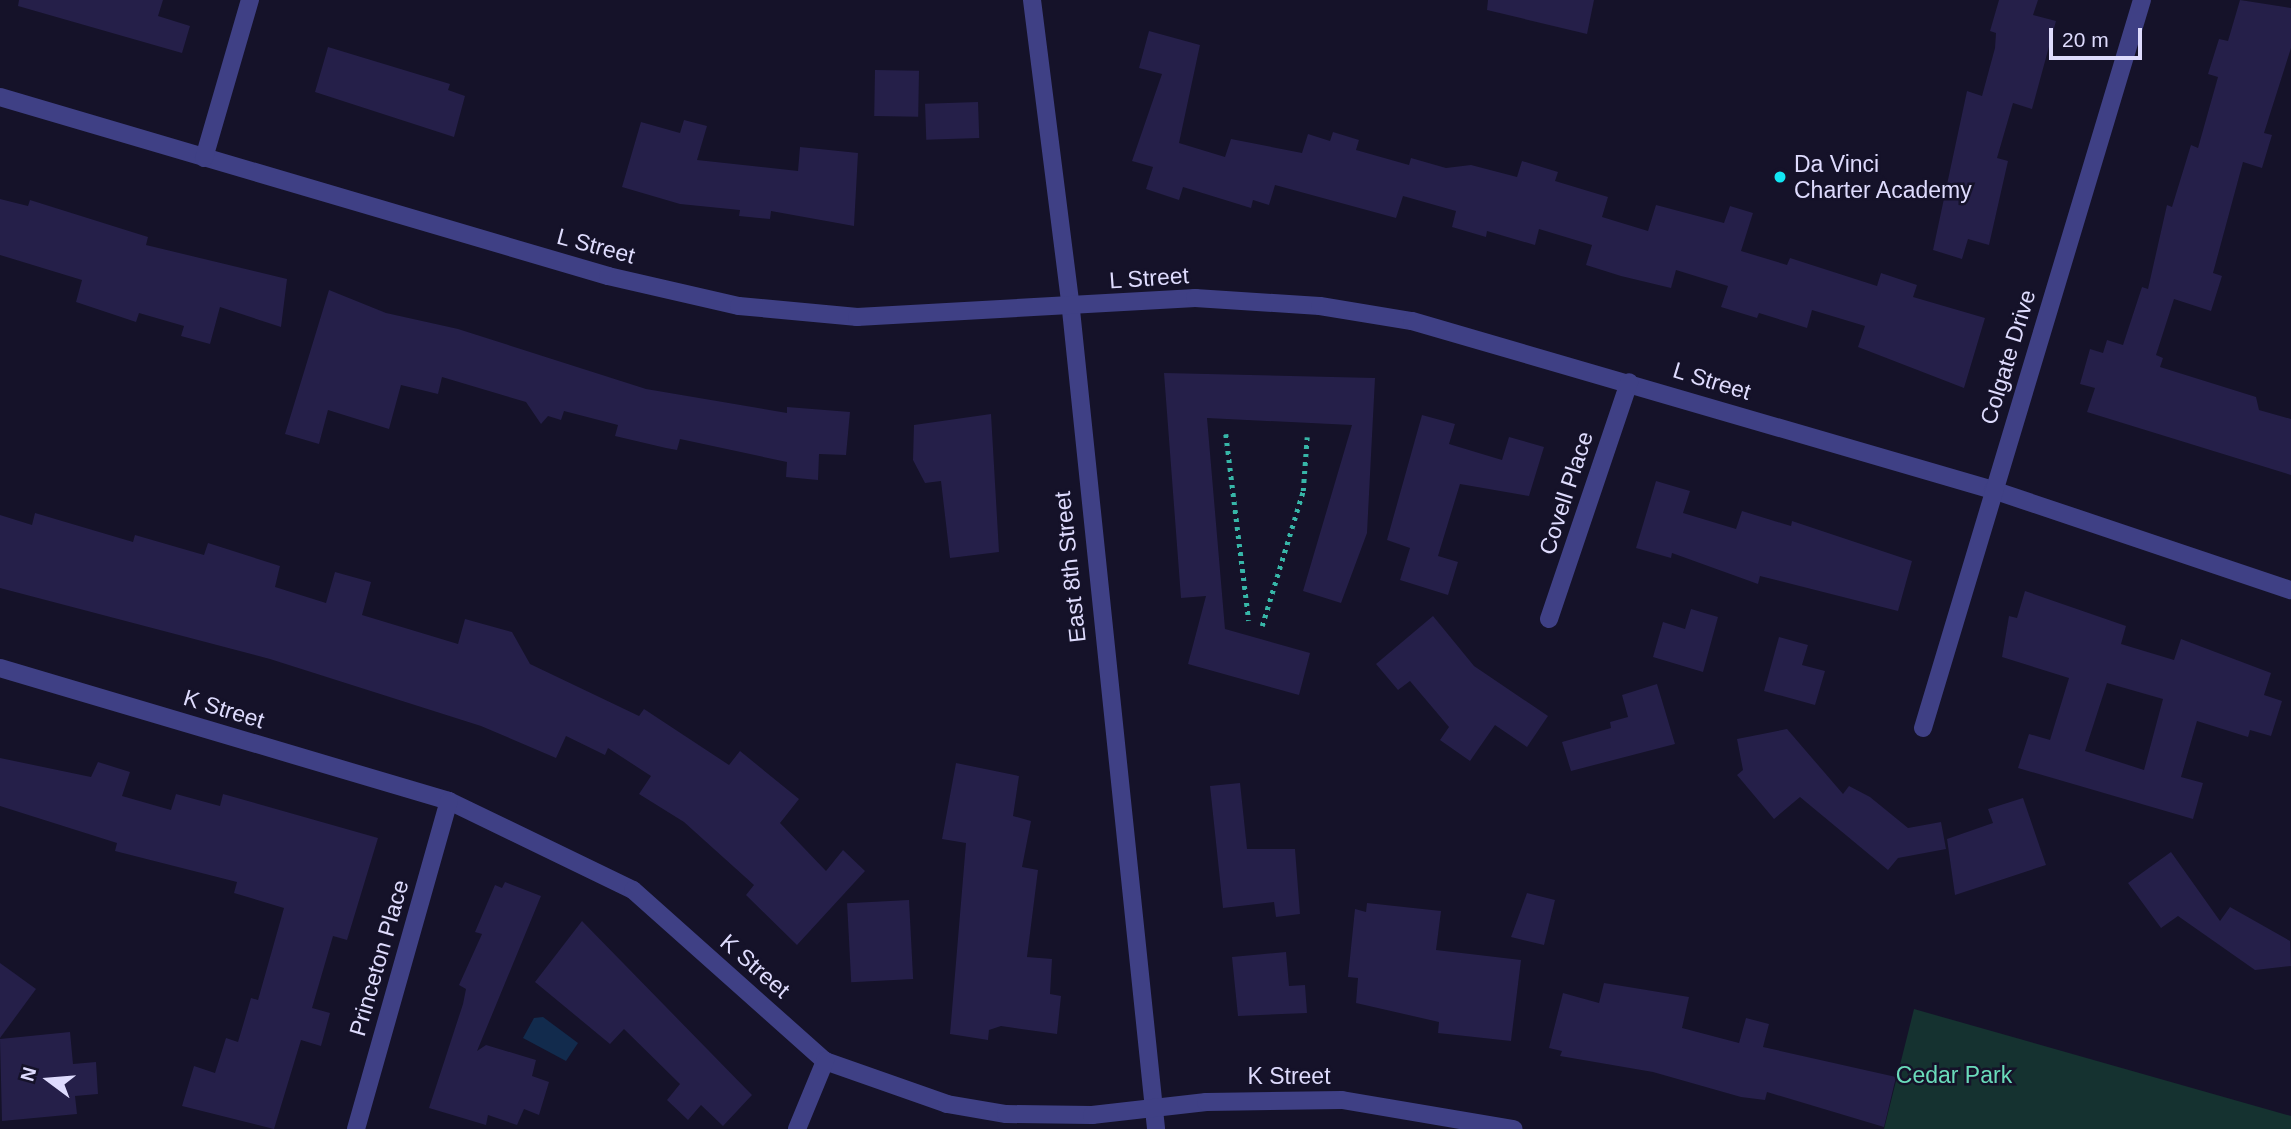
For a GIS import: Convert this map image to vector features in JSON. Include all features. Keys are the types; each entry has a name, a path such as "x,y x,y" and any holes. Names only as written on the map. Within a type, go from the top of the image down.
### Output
{"street":[{"path":"204,158 250,0"},
{"name":"East 8th Street","path":"1032,0 1071,310 1156,1129"},
{"name":"Colgate Drive","path":"1923,728 2142,0"},
{"name":"L Street","path":"0,97 608,276 739,306 857,317 1071,310 1195,298 1320,306 1412,321 1993,490 2291,590"},
{"name":"Covell Place","path":"1549,619 1629,382"},
{"name":"K Street","path":"0,668 449,801 633,890 825,1061 947,1104 1006,1114 1342,1101 1514,1129"},
{"name":"Princeton Place","path":"356,1129 449,801"},
{"path":"797,1129 825,1061"}],"path":[{"path":"1226,434 1249,621"},
{"path":"1262,626 1303,491 1307,438"}],"green space":[{"name":"Cedar Park","path":"1914,1009 2291,1116 2291,1129 1884,1129"}],"water":[{"path":"543,1017 578,1043 566,1061 523,1038 534,1018"}],"building":[{"path":"19,0 163,0 158,16 190,26 182,53 18,6"},
{"path":"1488,0 1594,0 1587,34 1487,10"},
{"path":"1999,0 2038,0 2033,15 2056,21 2032,109 2013,103 1997,158 2008,161 1989,245 1968,239 1962,259 1933,250 1967,91 1982,96 1995,48 1996,33 1990,31"},
{"path":"2240,0 2291,8 2291,48 2264,133 2272,135 2262,168 2243,162 2213,273 2222,276 2211,311 2174,299 2156,355 2163,358 2160,367 2256,397 2259,410 2291,419 2291,475 2087,412 2095,388 2080,384 2090,349 2103,353 2107,340 2123,345 2142,287 2148,289 2167,205 2172,207 2191,145 2198,148 2218,77 2208,74 2219,39 2228,41"},
{"path":"1149,31 1200,45 1179,143 1225,157 1231,139 1302,153 1308,134 1330,141 1333,132 1359,140 1356,150 1409,165 1411,158 1446,168 1471,165 1517,177 1522,161 1558,172 1555,181 1608,197 1602,217 1648,231 1656,205 1724,223 1730,206 1753,213 1741,251 1787,265 1790,258 1877,286 1881,273 1917,285 1913,297 1985,318 1964,388 1858,347 1865,326 1812,310 1807,328 1759,313 1757,318 1721,307 1728,286 1676,270 1671,288 1621,276 1586,265 1592,245 1539,229 1535,245 1487,231 1486,237 1452,227 1456,211 1403,196 1396,218 1275,185 1269,205 1253,200 1251,208 1183,187 1179,200 1146,189 1153,167 1132,161 1162,74 1139,68"},
{"path":"328,47 450,84 448,90 465,96 454,137 315,92"},
{"path":"875,70 919,71 918,117 874,116"},
{"path":"978,102 979,138 926,140 925,104"},
{"path":"684,120 707,126 697,160 798,171 800,147 858,153 854,226 771,211 770,219 739,216 740,210 680,204 622,187 641,122 680,133"},
{"path":"0,199 28,206 30,200 148,237 146,245 287,279 281,327 220,307 210,344 181,336 184,326 139,313 136,322 76,302 82,280 0,255"},
{"path":"329,290 386,313 458,329 646,389 787,413 787,407 850,412 846,455 819,454 818,480 786,477 787,462 680,439 677,450 666,448 615,436 618,425 564,411 561,420 548,416 541,424 526,402 442,377 438,394 401,385 389,429 328,410 319,444 285,434"},
{"path":"1164,373 1375,378 1367,533 1341,603 1303,591 1352,425 1207,418 1225,629 1310,653 1299,695 1188,664 1206,596 1181,598"},
{"path":"991,414 999,552 950,558 941,481 925,483 913,460 914,425"},
{"path":"1422,415 1455,424 1449,444 1502,460 1509,437 1544,447 1529,496 1460,484 1438,556 1458,562 1448,595 1400,580 1410,548 1387,540"},
{"path":"1656,481 1690,491 1683,513 1736,529 1742,511 1791,526 1792,521 1912,561 1898,611 1760,576 1758,584 1672,553 1671,558 1636,548"},
{"path":"35,513 133,542 135,535 204,555 208,543 280,566 275,587 326,603 335,572 371,582 362,615 458,644 465,619 512,632 530,664 639,716 644,709 729,765 740,751 799,799 780,823 826,871 843,850 865,871 797,945 746,895 754,885 684,822 639,794 651,776 608,748 605,755 566,736 556,758 481,726 270,659 0,588 0,515 32,525"},
{"path":"2025,591 2126,626 2121,644 2174,660 2181,639 2271,673 2264,695 2282,701 2271,736 2250,730 2248,737 2197,721 2181,777 2203,783 2193,819 2018,768 2029,734 2050,740 2069,678 2002,657 2009,616 2017,618","holes":["2107,683 2163,699 2144,770 2085,751"]},
{"path":"1691,609 1718,617 1703,672 1653,657 1663,622 1685,629"},
{"path":"1433,616 1474,666 1548,716 1527,747 1495,725 1470,761 1440,740 1449,727 1410,681 1398,690 1376,664"},
{"path":"1779,637 1808,645 1802,665 1825,671 1815,705 1764,691"},
{"path":"1657,684 1675,744 1571,771 1562,742 1611,728 1610,722 1628,717 1622,695"},
{"path":"1787,729 1843,794 1849,786 1870,797 1908,828 1941,822 1946,849 1898,858 1888,870 1800,797 1774,819 1737,775 1743,770 1737,739"},
{"path":"0,758 91,777 98,762 130,772 122,796 171,810 176,794 220,806 223,794 378,838 347,940 333,936 312,1008 330,1013 321,1046 301,1040 274,1129 182,1106 194,1066 215,1073 226,1038 238,1042 251,998 258,1000 284,908 234,893 237,882 115,851 117,843 0,806"},
{"path":"956,763 1019,776 1013,816 1031,821 1022,867 1038,870 1027,957 1052,959 1050,994 1061,996 1057,1034 1001,1026 989,1030 988,1040 950,1034 966,843 942,839"},
{"path":"1240,783 1247,849 1295,849 1300,914 1276,917 1274,902 1223,908 1210,786"},
{"path":"2023,798 2046,865 1955,895 1947,839 1993,823 1988,809"},
{"path":"2171,852 2220,921 2230,907 2290,941 2291,966 2255,970 2178,916 2161,928 2128,883"},
{"path":"505,882 541,896 477,1051 486,1045 536,1060 532,1076 549,1082 539,1115 524,1109 517,1125 488,1115 486,1125 429,1108 463,1004 466,989 459,985 482,934 475,932 495,885 502,888"},
{"path":"1527,893 1555,900 1544,945 1511,937"},
{"path":"909,900 913,979 851,982 847,903"},
{"path":"1367,903 1441,911 1436,950 1521,960 1511,1041 1438,1033 1439,1022 1356,1003 1358,978 1348,977 1355,909 1366,912"},
{"path":"582,921 752,1095 723,1126 701,1105 688,1120 667,1100 680,1084 624,1029 610,1044 535,982"},
{"path":"1286,952 1289,986 1305,985 1307,1013 1238,1016 1232,957"},
{"path":"0,963 36,989 0,1038"},
{"path":"1604,983 1689,997 1682,1028 1739,1043 1746,1018 1769,1024 1763,1047 1896,1077 1884,1127 1767,1092 1765,1100 1741,1097 1653,1072 1560,1056 1562,1051 1549,1048 1563,993 1599,1003"},
{"path":"70,1032 73,1064 96,1062 98,1094 75,1096 77,1114 2,1121 0,1039"}],"place":[{"name":"Da Vinci Charter Academy","path":"1780,177"}]}
